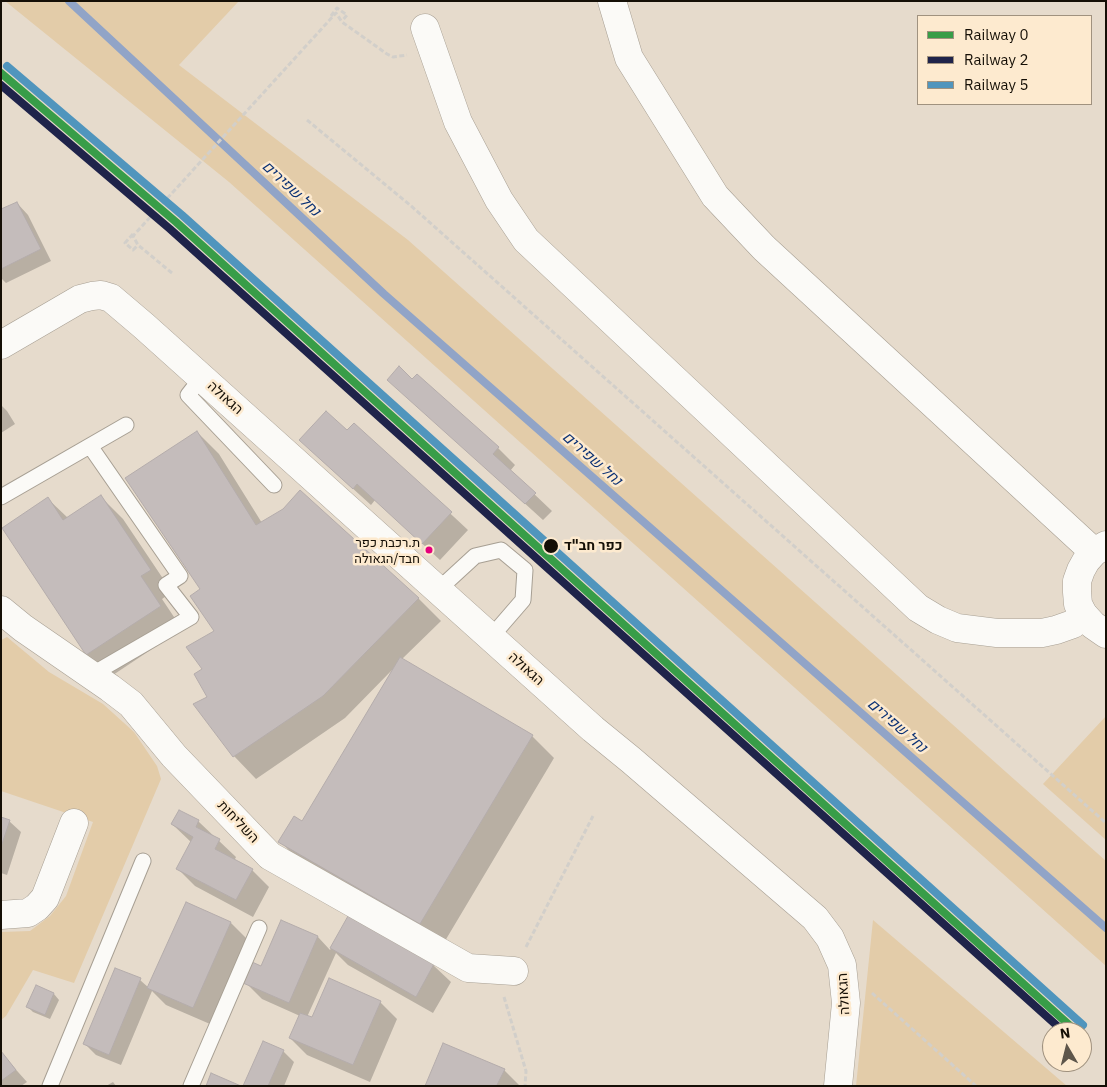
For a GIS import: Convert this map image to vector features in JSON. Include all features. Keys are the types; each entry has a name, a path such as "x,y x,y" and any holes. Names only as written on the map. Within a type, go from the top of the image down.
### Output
{"main road":[{"path":"612,1 629,58 715,196 764,248 1100,549 1080,570 1077,581 1078,598 1083,614 1093,625 1106,634"},
{"path":"425,28 458,122 499,200 526,240 918,608 938,620 957,628 997,634 1042,633 1056,630 1073,624 1083,614"},
{"name":"הגאולה","path":"1,345 80,298 92,296 111,298 202,377 593,729 815,918 830,938 842,965 846,1003 838,1086"},
{"name":"השליחות","path":"1,610 23,628 131,704 174,756 270,856 468,968 514,972"},
{"path":"1,916 28,913 45,898 74,823"}],"lane":[{"path":"202,377 188,395 274,485"},
{"path":"1,497 126,425"},
{"path":"90,446 180,576 166,585 191,617 91,675"},
{"path":"438,590 475,556 501,550 525,570 523,600 491,637"},
{"path":"50,1086 143,861"},
{"path":"191,1086 259,928"}],"path":[{"path":"332,17 328,20 337,8 347,15 342,22"},
{"path":"172,273 138,245 133,236 336,13 342,22 393,57 408,54 425,28"},
{"path":"307,120 410,206 1106,823"},
{"path":"137,233 133,234 125,243 133,250 138,245"},
{"path":"525,1086 526,1072 502,993 593,816"},
{"path":"842,965 976,1086"}],"shaded area":[{"path":"5,1 239,1 179,65 408,240 1106,861 1106,966 229,182"},
{"path":"7,637 49,672 103,704 134,732 157,766 161,779 74,983 33,970 6,1016 1,1020 1,932 30,931 50,916 66,896 93,822 1,791 1,640"},
{"path":"1106,716 1106,840 1043,784"},
{"path":"873,920 1042,1065 1042,1072 1051,1072 1067,1086 856,1086"}],"building":[{"path":"17,202 41,249 1,269 1,209"},
{"path":"399,366 412,379 417,374 499,447 493,454 536,493 525,504 387,380"},
{"path":"326,411 347,430 354,423 452,512 422,544 357,484 353,489 299,440"},
{"path":"197,431 256,525 283,509 300,490 419,598 323,696 233,757 193,704 207,697 194,674 202,669 186,647 214,631 190,596 200,589 125,478"},
{"path":"101,495 151,570 141,576 161,606 86,655 2,528 48,497 63,520"},
{"path":"400,657 533,735 420,924 278,842 294,816 302,821"},
{"path":"179,810 199,820 196,827 220,839 215,849 253,869 236,900 176,869 193,837 171,824"},
{"path":"1,817 10,820 1,847"},
{"path":"186,902 231,922 193,1008 147,988"},
{"path":"348,916 434,964 416,997 330,948"},
{"path":"281,920 318,936 289,1003 243,983 252,962 261,966"},
{"path":"115,968 141,978 109,1055 83,1044"},
{"path":"329,978 381,1001 353,1065 289,1038 300,1013 312,1017"},
{"path":"36,985 54,993 45,1015 26,1007"},
{"path":"263,1041 284,1050 268,1086 243,1086"},
{"path":"443,1043 505,1069 497,1085 499,1086 425,1086"},
{"path":"1,1051 16,1070 1,1081"},
{"path":"211,1073 241,1086 206,1086"}],"waterway":[{"name":"נחל שפירים","path":"69,1 384,294 1106,928"}],"rail line":[{"name":"5","path":"7,66 182,215 1080,1022"},
{"name":"0","path":"1,73 176,222 1066,1022"},
{"name":"2","path":"1,85 170,229 1053,1022"}],"place":[{"name":"כפר חב\"ד","path":"551,546"},
{"name":"ת.רכבת כפר חבד/הגאולה","path":"429,550"}]}
